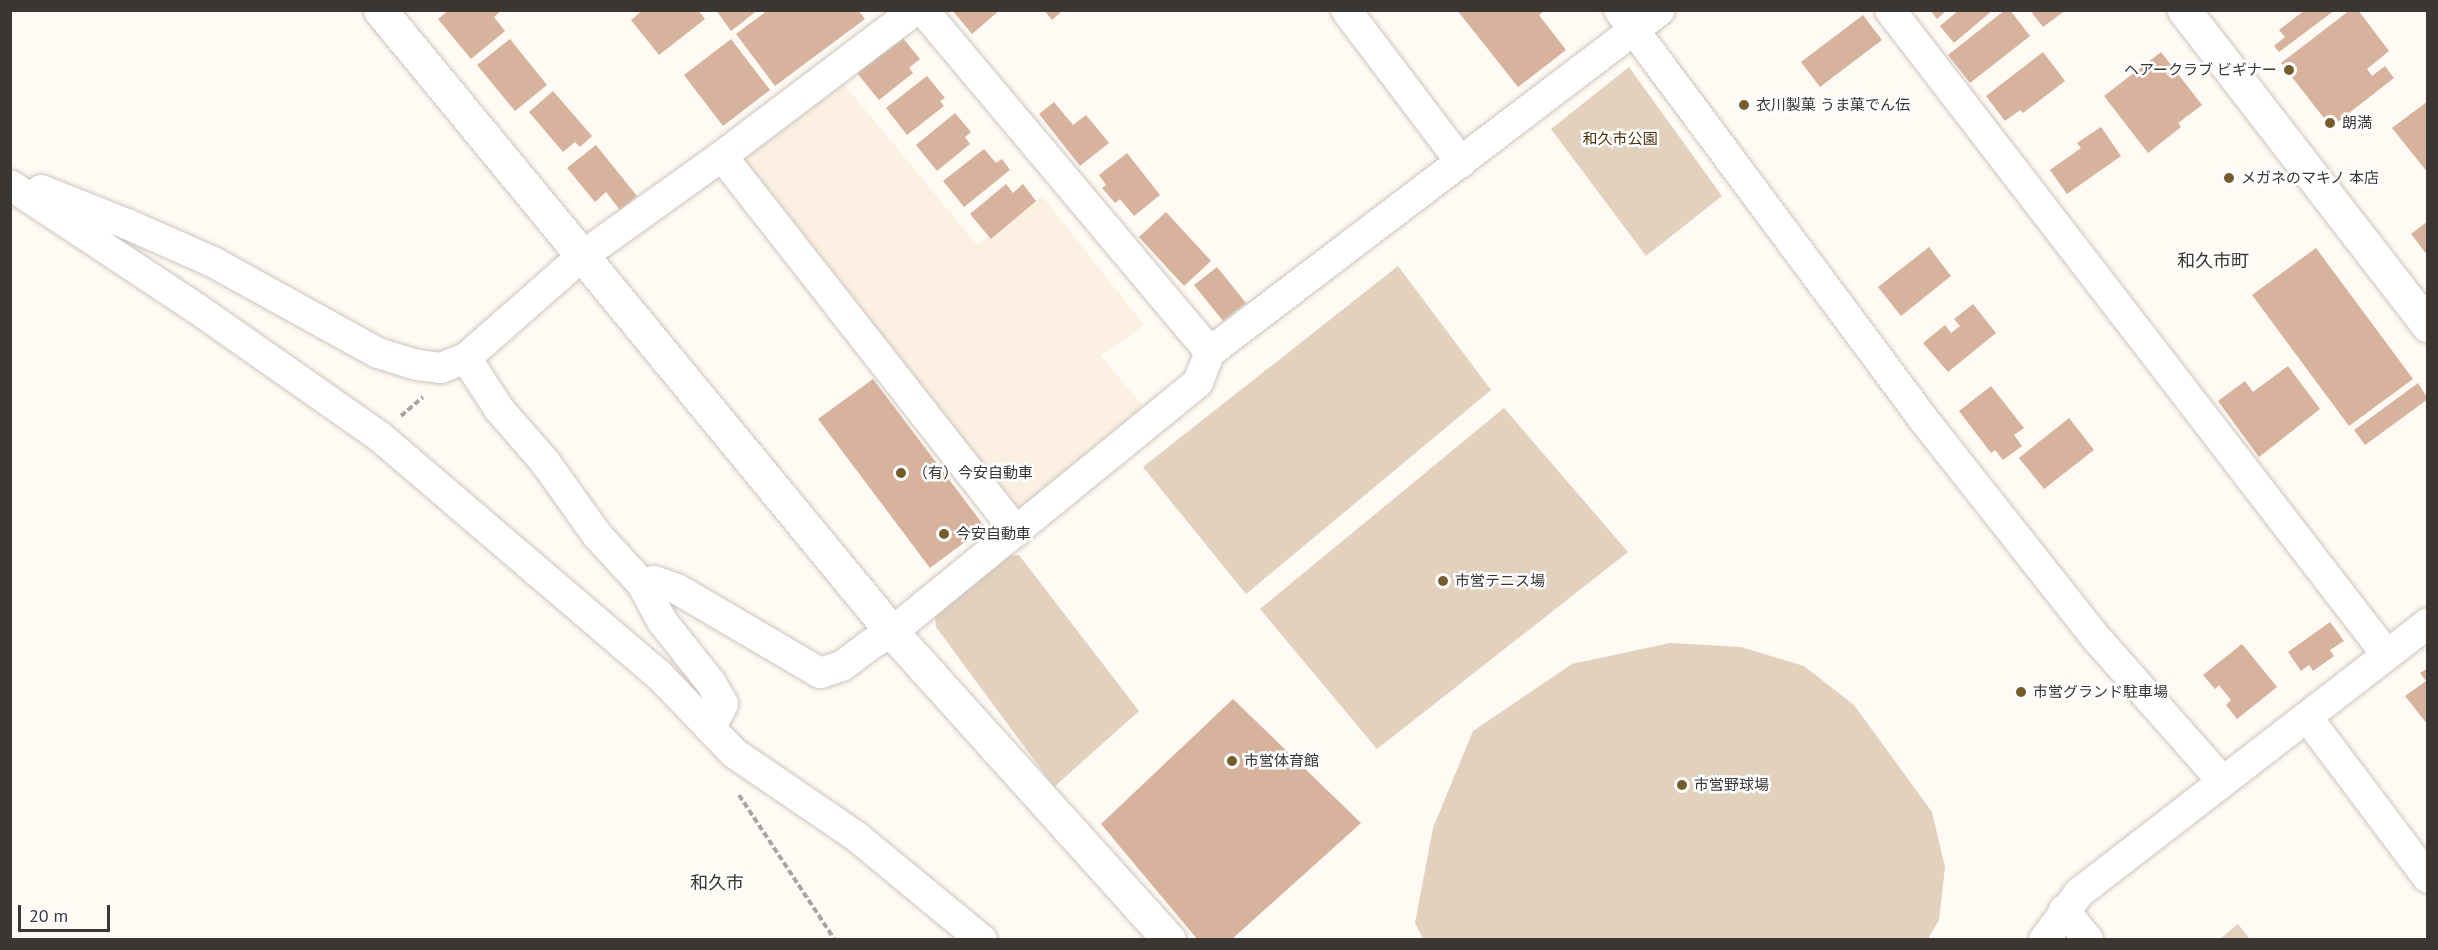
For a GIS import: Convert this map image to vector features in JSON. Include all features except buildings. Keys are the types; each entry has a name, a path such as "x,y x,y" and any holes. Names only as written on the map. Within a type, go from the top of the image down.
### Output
{"street":[{"path":"380,10 892,632 1169,939"},
{"path":"10,179 127,224 213,262 378,353 417,365 441,368 466,358 581,257 722,156 915,10"},
{"path":"923,10 1210,352"},
{"path":"1346,10 1461,162"},
{"path":"642,584 654,581 677,589 820,673 842,666 871,644 892,632 1198,382 1210,352 1461,162 1626,21 1660,10"},
{"path":"1890,10 2387,655"},
{"path":"2184,10 2427,326"},
{"path":"1626,21 1924,420 2098,640 2223,782"},
{"path":"722,156 1016,531"},
{"path":"10,185 196,308 379,435 659,675 734,753 857,837 982,939"},
{"path":"466,358 499,409 545,462 597,535 642,584 662,621 711,683 723,704 711,728"},
{"path":"2044,939 2079,893 2427,623"},
{"path":"2307,717 2427,878"},
{"path":"2064,910 2088,939"}],"path":[{"path":"734,753 739,795 835,939"}],"shaded area":[{"path":"843,83 977,245 1042,196 1144,325 1101,356 1143,406 1028,510 1013,513 745,169 744,158"}],"green space":[{"name":"和久市公園","path":"1629,67 1722,196 1646,256 1551,129"},
{"path":"1398,266 1491,390 1246,594 1143,467"},
{"name":"市営テニス場","path":"1504,408 1628,552 1377,749 1260,609"},
{"path":"1019,555 1139,711 1054,787 936,627 935,617 1008,556"},
{"name":"市営野球場","path":"1670,643 1741,647 1804,666 1854,705 1932,812 1945,867 1939,920 1928,939 1423,939 1415,923 1433,828 1473,731 1572,664"},
{"path":"2238,924 2250,939 2220,939"}],"place":[{"name":"ヘアークラブ ビギナー","path":"2289,70"},
{"name":"衣川製菓 うま菓でん伝","path":"1744,105"},
{"name":"朗満","path":"2330,123"},
{"name":"メガネのマキノ 本店","path":"2229,178"},
{"name":"（有）今安自動車","path":"901,473"},
{"name":"今安自動車","path":"944,534"},
{"name":"市営テニス場","path":"1443,581"},
{"name":"市営グランド駐車場","path":"2021,692"},
{"name":"市営体育館","path":"1232,761"},
{"name":"市営野球場","path":"1682,785"}],"district":[{"name":"和久市町","path":"2213,261"},
{"name":"和久市","path":"717,883"}]}
